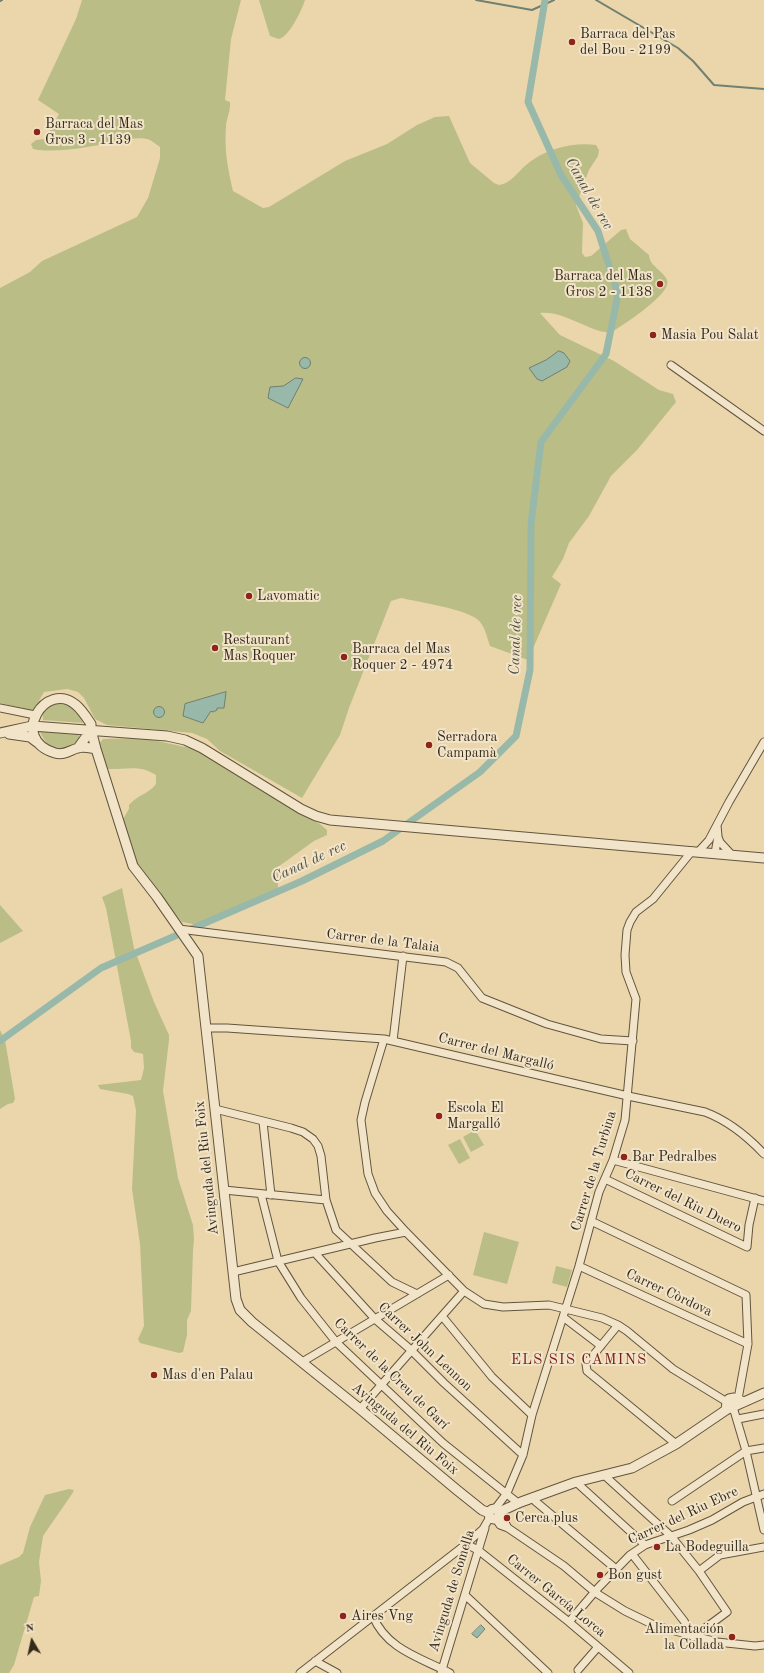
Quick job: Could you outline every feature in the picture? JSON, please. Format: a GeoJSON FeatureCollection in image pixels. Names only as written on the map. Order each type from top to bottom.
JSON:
{"type":"FeatureCollection","features":[{"type":"Feature","properties":{"kind":"street"},"geometry":{"type":"LineString","coordinates":[[671,365],[764,431]]}},
{"type":"Feature","properties":{"kind":"street","name":"Avinguda del Riu Foix"},"geometry":{"type":"LineString","coordinates":[[35,715],[45,704],[58,698],[63,698],[76,704],[91,724],[96,749],[133,866],[198,956],[236,1299],[240,1310],[252,1322],[457,1490],[473,1501],[481,1504],[494,1514]]}},
{"type":"Feature","properties":{"kind":"street"},"geometry":{"type":"LineString","coordinates":[[0,708],[35,715],[32,726],[39,744]]}},
{"type":"Feature","properties":{"kind":"street"},"geometry":{"type":"LineString","coordinates":[[0,733],[32,726],[167,736],[185,740],[202,748],[288,801],[316,816],[330,820],[402,828],[695,851],[764,858]]}},
{"type":"Feature","properties":{"kind":"street"},"geometry":{"type":"LineString","coordinates":[[78,748],[91,730]]}},
{"type":"Feature","properties":{"kind":"street"},"geometry":{"type":"LineString","coordinates":[[0,733],[17,734],[30,737],[44,749],[57,754],[68,753],[78,748],[96,749]]}},
{"type":"Feature","properties":{"kind":"street","name":"Carrer de la Turbina"},"geometry":{"type":"LineString","coordinates":[[494,1514],[507,1493],[523,1454],[532,1415],[579,1266],[599,1192],[613,1160],[625,1120],[636,999],[626,972],[625,955],[628,926],[636,912],[653,900],[695,851],[709,840],[764,742]]}},
{"type":"Feature","properties":{"kind":"street"},"geometry":{"type":"LineString","coordinates":[[717,825],[720,842],[731,854]]}},
{"type":"Feature","properties":{"kind":"street"},"geometry":{"type":"LineString","coordinates":[[715,853],[718,836]]}},
{"type":"Feature","properties":{"kind":"street"},"geometry":{"type":"LineString","coordinates":[[709,840],[711,848],[715,853]]}},
{"type":"Feature","properties":{"kind":"street","name":"Carrer de la Talaia"},"geometry":{"type":"LineString","coordinates":[[179,929],[446,962],[458,968],[482,998],[547,1024],[601,1039],[633,1041]]}},
{"type":"Feature","properties":{"kind":"street"},"geometry":{"type":"LineString","coordinates":[[393,1041],[403,956]]}},
{"type":"Feature","properties":{"kind":"street","name":"Carrer del Margalló"},"geometry":{"type":"LineString","coordinates":[[206,1028],[227,1028],[384,1039],[393,1041],[628,1096],[706,1112],[721,1118],[733,1126],[764,1154]]}},
{"type":"Feature","properties":{"kind":"street"},"geometry":{"type":"LineString","coordinates":[[384,1039],[361,1120],[368,1174],[375,1193],[387,1211],[464,1291],[484,1304],[503,1307],[549,1305],[564,1313],[601,1346]]}},
{"type":"Feature","properties":{"kind":"street"},"geometry":{"type":"LineString","coordinates":[[215,1109],[291,1128],[303,1132],[313,1139],[318,1146],[321,1156],[326,1200],[336,1230],[352,1243],[392,1282],[417,1294]]}},
{"type":"Feature","properties":{"kind":"street"},"geometry":{"type":"LineString","coordinates":[[263,1122],[271,1195]]}},
{"type":"Feature","properties":{"kind":"street"},"geometry":{"type":"LineString","coordinates":[[613,1160],[764,1201]]}},
{"type":"Feature","properties":{"kind":"street","name":"Carrer del Riu Duero"},"geometry":{"type":"LineString","coordinates":[[605,1179],[747,1247],[754,1198]]}},
{"type":"Feature","properties":{"kind":"street"},"geometry":{"type":"LineString","coordinates":[[224,1190],[326,1200]]}},
{"type":"Feature","properties":{"kind":"street","name":"Carrer de la Creu de Garí"},"geometry":{"type":"LineString","coordinates":[[261,1194],[278,1261],[300,1298],[336,1342],[443,1443],[507,1493],[515,1504]]}},
{"type":"Feature","properties":{"kind":"street"},"geometry":{"type":"LineString","coordinates":[[591,1221],[746,1295],[748,1344],[734,1404],[764,1530]]}},
{"type":"Feature","properties":{"kind":"street"},"geometry":{"type":"LineString","coordinates":[[233,1272],[352,1243],[406,1232]]}},
{"type":"Feature","properties":{"kind":"street","name":"Carrer John Lennon"},"geometry":{"type":"LineString","coordinates":[[315,1252],[375,1319],[411,1350],[444,1383],[523,1454]]}},
{"type":"Feature","properties":{"kind":"street","name":"Carrer Còrdova"},"geometry":{"type":"LineString","coordinates":[[579,1266],[748,1344]]}},
{"type":"Feature","properties":{"kind":"street"},"geometry":{"type":"LineString","coordinates":[[302,1362],[449,1275]]}},
{"type":"Feature","properties":{"kind":"street"},"geometry":{"type":"LineString","coordinates":[[360,1409],[464,1291]]}},
{"type":"Feature","properties":{"kind":"street"},"geometry":{"type":"LineString","coordinates":[[564,1313],[602,1318],[618,1325],[673,1369],[698,1386],[719,1395],[734,1404]]}},
{"type":"Feature","properties":{"kind":"street"},"geometry":{"type":"LineString","coordinates":[[442,1316],[492,1377],[532,1415]]}},
{"type":"Feature","properties":{"kind":"street"},"geometry":{"type":"LineString","coordinates":[[618,1325],[586,1364],[587,1371],[676,1444]]}},
{"type":"Feature","properties":{"kind":"street"},"geometry":{"type":"LineString","coordinates":[[300,1673],[465,1545],[483,1529],[494,1514],[515,1504],[576,1482],[632,1468],[676,1444],[734,1404],[764,1393]]}},
{"type":"Feature","properties":{"kind":"street"},"geometry":{"type":"LineString","coordinates":[[738,1419],[764,1414]]}},
{"type":"Feature","properties":{"kind":"street"},"geometry":{"type":"LineString","coordinates":[[672,1501],[746,1451],[764,1448]]}},
{"type":"Feature","properties":{"kind":"street"},"geometry":{"type":"LineString","coordinates":[[604,1475],[671,1536],[699,1571],[727,1612],[693,1636]]}},
{"type":"Feature","properties":{"kind":"street"},"geometry":{"type":"LineString","coordinates":[[576,1482],[645,1545]]}},
{"type":"Feature","properties":{"kind":"street","name":"Carrer del Riu Ebre"},"geometry":{"type":"LineString","coordinates":[[570,1622],[594,1592],[616,1569],[632,1554],[645,1545],[712,1520],[756,1496],[764,1494]]}},
{"type":"Feature","properties":{"kind":"street"},"geometry":{"type":"LineString","coordinates":[[533,1497],[535,1501],[616,1569]]}},
{"type":"Feature","properties":{"kind":"street"},"geometry":{"type":"LineString","coordinates":[[494,1514],[500,1525],[508,1528],[564,1566],[594,1592],[625,1611],[656,1626],[717,1642],[755,1646],[764,1645]]}},
{"type":"Feature","properties":{"kind":"street","name":"Avinguda de Somella"},"geometry":{"type":"LineString","coordinates":[[441,1671],[484,1529],[494,1514]]}},
{"type":"Feature","properties":{"kind":"street","name":"Carrer García Lorca"},"geometry":{"type":"LineString","coordinates":[[465,1545],[478,1550],[570,1622],[628,1673]]}},
{"type":"Feature","properties":{"kind":"street"},"geometry":{"type":"LineString","coordinates":[[699,1571],[720,1555],[764,1547]]}},
{"type":"Feature","properties":{"kind":"street"},"geometry":{"type":"LineString","coordinates":[[632,1554],[684,1621],[693,1636]]}},
{"type":"Feature","properties":{"kind":"street"},"geometry":{"type":"LineString","coordinates":[[465,1595],[548,1673]]}},
{"type":"Feature","properties":{"kind":"street"},"geometry":{"type":"LineString","coordinates":[[373,1616],[382,1632],[395,1645],[441,1671],[450,1673]]}},
{"type":"Feature","properties":{"kind":"street"},"geometry":{"type":"LineString","coordinates":[[578,1670],[598,1647]]}},
{"type":"Feature","properties":{"kind":"street"},"geometry":{"type":"LineString","coordinates":[[315,1661],[337,1673]]}},
{"type":"Feature","properties":{"kind":"green space"},"geometry":{"type":"Polygon","coordinates":[[[82,0],[241,0],[231,39],[225,100],[230,102],[226,124],[226,151],[233,191],[263,208],[269,207],[345,161],[387,144],[417,125],[435,117],[449,116],[470,163],[494,183],[499,185],[510,180],[533,159],[550,151],[568,146],[587,144],[596,145],[599,150],[598,156],[589,170],[576,205],[583,223],[582,253],[585,257],[591,256],[621,230],[626,229],[630,239],[649,255],[654,265],[667,280],[667,286],[655,300],[636,316],[612,332],[596,330],[559,315],[540,313],[560,335],[614,361],[659,390],[673,394],[676,402],[637,450],[611,476],[589,516],[569,543],[563,559],[552,577],[561,584],[528,660],[490,646],[482,625],[471,615],[452,609],[401,598],[391,601],[340,735],[302,798],[220,751],[207,739],[192,733],[107,725],[95,719],[84,698],[78,692],[67,689],[44,692],[33,711],[0,703],[0,288],[30,272],[42,261],[137,217],[148,198],[160,158],[160,147],[150,140],[143,138],[63,150],[52,151],[33,149],[31,144],[36,140],[45,139],[59,114],[38,100],[76,19],[82,0]]]}},
{"type":"Feature","properties":{"kind":"green space"},"geometry":{"type":"Polygon","coordinates":[[[259,0],[305,0],[291,28],[283,37],[279,39],[270,36],[259,0]]]}},
{"type":"Feature","properties":{"kind":"green space"},"geometry":{"type":"Polygon","coordinates":[[[54,703],[73,707],[81,717],[83,723],[43,720],[43,714],[49,706],[54,703]]]}},
{"type":"Feature","properties":{"kind":"green space"},"geometry":{"type":"Polygon","coordinates":[[[40,731],[80,734],[77,744],[72,749],[61,751],[50,746],[42,737],[40,731]]]}},
{"type":"Feature","properties":{"kind":"green space"},"geometry":{"type":"Polygon","coordinates":[[[143,738],[195,749],[248,783],[320,824],[327,830],[327,835],[314,841],[278,867],[278,891],[204,926],[182,922],[138,869],[123,819],[129,809],[129,805],[156,784],[156,775],[144,770],[132,768],[107,769],[98,745],[103,739],[143,738]]]}},
{"type":"Feature","properties":{"kind":"green space"},"geometry":{"type":"Polygon","coordinates":[[[122,888],[134,948],[154,1002],[169,1035],[163,1091],[178,1178],[193,1225],[194,1240],[191,1311],[187,1320],[187,1335],[183,1352],[179,1353],[140,1343],[138,1339],[144,1326],[140,1244],[132,1189],[136,1110],[133,1096],[100,1089],[98,1085],[141,1080],[144,1068],[143,1054],[134,1052],[131,1048],[131,1041],[106,908],[102,897],[122,888]]]}},
{"type":"Feature","properties":{"kind":"green space"},"geometry":{"type":"Polygon","coordinates":[[[0,905],[23,931],[0,943],[0,905]]]}},
{"type":"Feature","properties":{"kind":"green space"},"geometry":{"type":"Polygon","coordinates":[[[0,1030],[5,1040],[15,1099],[13,1103],[0,1109],[0,1030]]]}},
{"type":"Feature","properties":{"kind":"green space"},"geometry":{"type":"Polygon","coordinates":[[[475,1130],[484,1145],[471,1152],[463,1137],[475,1130]]]}},
{"type":"Feature","properties":{"kind":"green space"},"geometry":{"type":"Polygon","coordinates":[[[460,1139],[470,1158],[459,1164],[448,1145],[460,1139]]]}},
{"type":"Feature","properties":{"kind":"green space"},"geometry":{"type":"Polygon","coordinates":[[[484,1232],[519,1242],[507,1284],[473,1275],[484,1232]]]}},
{"type":"Feature","properties":{"kind":"green space"},"geometry":{"type":"Polygon","coordinates":[[[556,1266],[572,1270],[567,1287],[552,1283],[556,1266]]]}},
{"type":"Feature","properties":{"kind":"green space"},"geometry":{"type":"Polygon","coordinates":[[[69,1489],[74,1490],[43,1536],[39,1562],[41,1581],[39,1596],[34,1597],[14,1665],[9,1673],[0,1673],[0,1565],[19,1557],[23,1553],[30,1527],[45,1495],[69,1489]]]}},
{"type":"Feature","properties":{"kind":"shaded area"},"geometry":{"type":"Polygon","coordinates":[[[559,351],[564,353],[570,361],[567,367],[542,381],[537,379],[529,368],[546,360],[559,351]]]}},
{"type":"Feature","properties":{"kind":"shaded area"},"geometry":{"type":"Polygon","coordinates":[[[303,358],[307,358],[309,359],[309,367],[303,368],[300,365],[300,361],[303,358]]]}},
{"type":"Feature","properties":{"kind":"shaded area"},"geometry":{"type":"Polygon","coordinates":[[[296,378],[303,379],[288,408],[268,398],[270,387],[283,386],[296,378]]]}},
{"type":"Feature","properties":{"kind":"shaded area"},"geometry":{"type":"Polygon","coordinates":[[[226,692],[224,708],[217,708],[217,710],[213,712],[211,711],[203,723],[183,716],[185,704],[226,692]]]}},
{"type":"Feature","properties":{"kind":"shaded area"},"geometry":{"type":"Polygon","coordinates":[[[159,706],[163,708],[165,712],[163,716],[159,718],[155,716],[153,712],[155,708],[159,706]]]}},
{"type":"Feature","properties":{"kind":"shaded area"},"geometry":{"type":"Polygon","coordinates":[[[481,1625],[485,1629],[477,1638],[472,1634],[481,1625]]]}},
{"type":"Feature","properties":{"kind":"waterway"},"geometry":{"type":"LineString","coordinates":[[476,0],[532,10],[554,0]]}},
{"type":"Feature","properties":{"kind":"waterway","name":"Canal de rec"},"geometry":{"type":"LineString","coordinates":[[0,1041],[101,968],[302,881],[383,841],[480,772],[516,736],[530,670],[531,524],[541,442],[606,354],[618,294],[598,231],[561,175],[528,102],[545,0]]}},
{"type":"Feature","properties":{"kind":"waterway"},"geometry":{"type":"LineString","coordinates":[[596,0],[678,48],[693,61],[714,85],[764,89]]}},
{"type":"Feature","properties":{"kind":"place","name":"Barraca del Pas del Bou - 2199"},"geometry":{"type":"Point","coordinates":[572,42]}},
{"type":"Feature","properties":{"kind":"place","name":"Barraca del Mas Gros 3 - 1139"},"geometry":{"type":"Point","coordinates":[37,132]}},
{"type":"Feature","properties":{"kind":"place","name":"Barraca del Mas Gros 2 - 1138"},"geometry":{"type":"Point","coordinates":[660,284]}},
{"type":"Feature","properties":{"kind":"place","name":"Masia Pou Salat"},"geometry":{"type":"Point","coordinates":[653,335]}},
{"type":"Feature","properties":{"kind":"place","name":"Lavomatic"},"geometry":{"type":"Point","coordinates":[249,596]}},
{"type":"Feature","properties":{"kind":"place","name":"Restaurant Mas Roquer"},"geometry":{"type":"Point","coordinates":[215,648]}},
{"type":"Feature","properties":{"kind":"place","name":"Barraca del Mas Roquer 2 - 4974"},"geometry":{"type":"Point","coordinates":[344,657]}},
{"type":"Feature","properties":{"kind":"place","name":"Serradora Campamà"},"geometry":{"type":"Point","coordinates":[429,745]}},
{"type":"Feature","properties":{"kind":"place","name":"Escola El Margalló"},"geometry":{"type":"Point","coordinates":[439,1116]}},
{"type":"Feature","properties":{"kind":"place","name":"Bar Pedralbes"},"geometry":{"type":"Point","coordinates":[624,1157]}},
{"type":"Feature","properties":{"kind":"place","name":"Mas d'en Palau"},"geometry":{"type":"Point","coordinates":[154,1375]}},
{"type":"Feature","properties":{"kind":"place","name":"Cerca plus"},"geometry":{"type":"Point","coordinates":[507,1518]}},
{"type":"Feature","properties":{"kind":"place","name":"La Bodeguilla"},"geometry":{"type":"Point","coordinates":[657,1547]}},
{"type":"Feature","properties":{"kind":"place","name":"Bon gust"},"geometry":{"type":"Point","coordinates":[600,1575]}},
{"type":"Feature","properties":{"kind":"place","name":"Aires Vng"},"geometry":{"type":"Point","coordinates":[343,1616]}},
{"type":"Feature","properties":{"kind":"place","name":"Alimentación la Collada"},"geometry":{"type":"Point","coordinates":[732,1637]}},
{"type":"Feature","properties":{"kind":"district","name":"ELS SIS CAMINS"},"geometry":{"type":"Point","coordinates":[579,1360]}}]}
